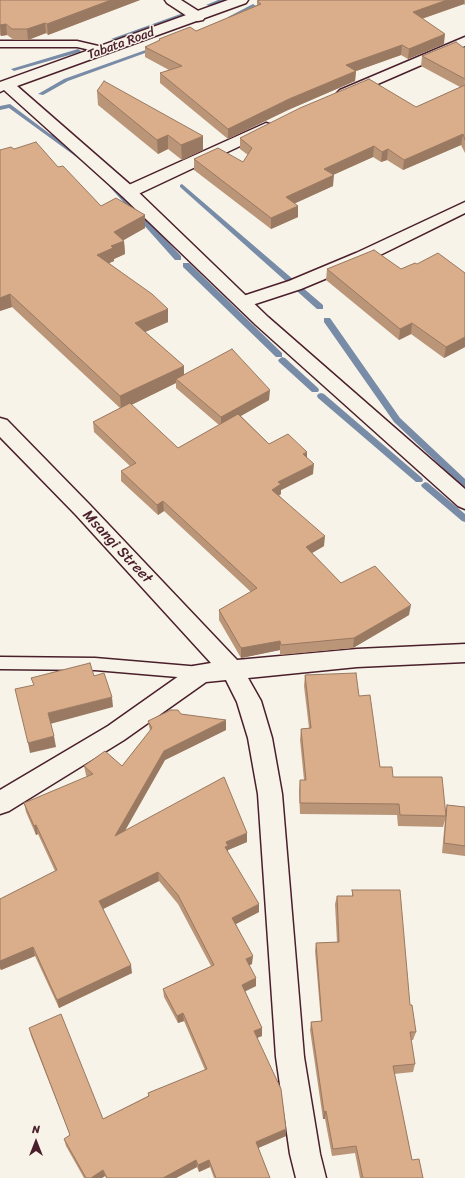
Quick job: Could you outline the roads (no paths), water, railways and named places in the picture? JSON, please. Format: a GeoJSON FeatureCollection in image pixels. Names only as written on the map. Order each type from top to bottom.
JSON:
{"type":"FeatureCollection","features":[{"type":"Feature","properties":{"kind":"street"},"geometry":{"type":"LineString","coordinates":[[172,0],[198,17]]}},
{"type":"Feature","properties":{"kind":"street","name":"Tabata Road"},"geometry":{"type":"LineString","coordinates":[[2,84],[198,17],[241,0]]}},
{"type":"Feature","properties":{"kind":"street"},"geometry":{"type":"LineString","coordinates":[[333,98],[465,41]]}},
{"type":"Feature","properties":{"kind":"street"},"geometry":{"type":"LineString","coordinates":[[2,84],[128,192],[279,337],[465,501]]}},
{"type":"Feature","properties":{"kind":"street"},"geometry":{"type":"LineString","coordinates":[[128,192],[281,121]]}},
{"type":"Feature","properties":{"kind":"street"},"geometry":{"type":"LineString","coordinates":[[242,302],[295,285],[362,257],[465,207]]}},
{"type":"Feature","properties":{"kind":"street","name":"Msangi Street"},"geometry":{"type":"LineString","coordinates":[[0,425],[83,510],[232,670],[249,701],[260,738],[270,794],[290,1057],[305,1154],[311,1178]]}},
{"type":"Feature","properties":{"kind":"street"},"geometry":{"type":"LineString","coordinates":[[0,803],[116,733],[201,673],[357,658],[465,653]]}},
{"type":"Feature","properties":{"kind":"lane"},"geometry":{"type":"LineString","coordinates":[[0,44],[77,44],[104,50]]}},
{"type":"Feature","properties":{"kind":"lane"},"geometry":{"type":"LineString","coordinates":[[0,663],[95,664],[201,673]]}},
{"type":"Feature","properties":{"kind":"waterway"},"geometry":{"type":"LineString","coordinates":[[209,5],[223,0]]}},
{"type":"Feature","properties":{"kind":"waterway"},"geometry":{"type":"LineString","coordinates":[[231,17],[253,6]]}},
{"type":"Feature","properties":{"kind":"waterway"},"geometry":{"type":"LineString","coordinates":[[114,39],[186,14]]}},
{"type":"Feature","properties":{"kind":"waterway"},"geometry":{"type":"LineString","coordinates":[[41,94],[66,80],[156,48]]}},
{"type":"Feature","properties":{"kind":"waterway"},"geometry":{"type":"LineString","coordinates":[[14,69],[78,51]]}},
{"type":"Feature","properties":{"kind":"waterway"},"geometry":{"type":"LineString","coordinates":[[0,108],[10,106],[47,134]]}},
{"type":"Feature","properties":{"kind":"waterway"},"geometry":{"type":"LineString","coordinates":[[51,136],[84,160]]}},
{"type":"Feature","properties":{"kind":"waterway"},"geometry":{"type":"LineString","coordinates":[[111,185],[178,258]]}},
{"type":"Feature","properties":{"kind":"waterway"},"geometry":{"type":"LineString","coordinates":[[182,186],[320,307]]}},
{"type":"Feature","properties":{"kind":"waterway"},"geometry":{"type":"LineString","coordinates":[[186,265],[279,355]]}},
{"type":"Feature","properties":{"kind":"waterway"},"geometry":{"type":"LineString","coordinates":[[327,320],[397,420],[465,484]]}},
{"type":"Feature","properties":{"kind":"waterway"},"geometry":{"type":"LineString","coordinates":[[282,360],[315,390]]}},
{"type":"Feature","properties":{"kind":"waterway"},"geometry":{"type":"LineString","coordinates":[[321,396],[419,480]]}},
{"type":"Feature","properties":{"kind":"waterway"},"geometry":{"type":"LineString","coordinates":[[425,485],[465,519]]}}]}
